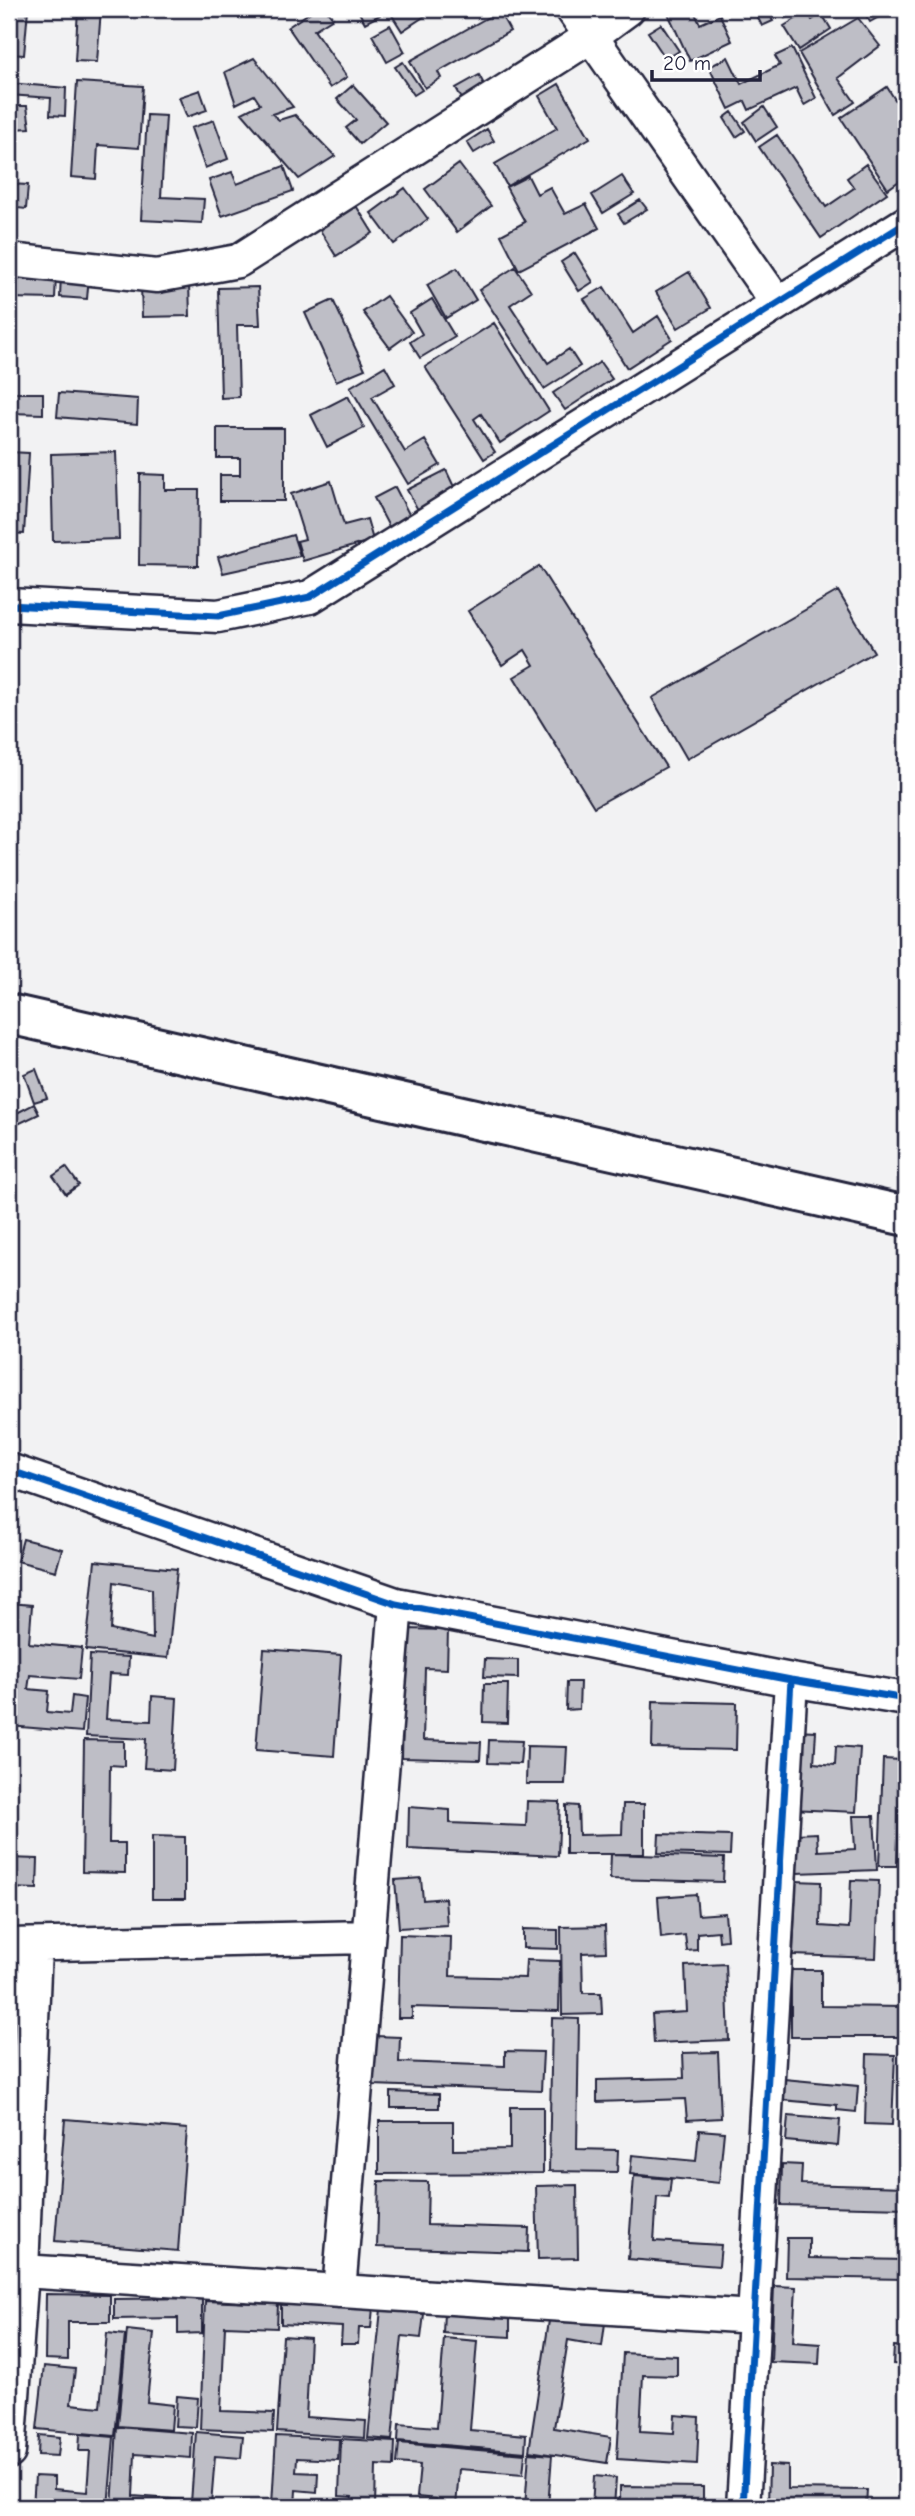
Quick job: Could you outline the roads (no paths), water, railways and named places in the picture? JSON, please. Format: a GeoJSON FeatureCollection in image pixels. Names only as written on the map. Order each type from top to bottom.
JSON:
{"type":"FeatureCollection","features":[{"type":"Feature","properties":{"kind":"main road"},"geometry":{"type":"LineString","coordinates":[[9,1014],[906,1216]]}},
{"type":"Feature","properties":{"kind":"street"},"geometry":{"type":"LineString","coordinates":[[572,9],[777,303]]}},
{"type":"Feature","properties":{"kind":"street"},"geometry":{"type":"LineString","coordinates":[[9,260],[157,276],[238,261],[590,37],[628,9]]}},
{"type":"Feature","properties":{"kind":"street"},"geometry":{"type":"LineString","coordinates":[[9,605],[218,616],[310,597],[906,223]]}},
{"type":"Feature","properties":{"kind":"street"},"geometry":{"type":"LineString","coordinates":[[9,1470],[396,1604],[906,1699]]}},
{"type":"Feature","properties":{"kind":"street"},"geometry":{"type":"LineString","coordinates":[[339,2291],[396,1604]]}},
{"type":"Feature","properties":{"kind":"street"},"geometry":{"type":"LineString","coordinates":[[743,2507],[792,1679]]}},
{"type":"Feature","properties":{"kind":"street"},"geometry":{"type":"LineString","coordinates":[[9,2452],[23,2271],[22,1946],[368,1937]]}},
{"type":"Feature","properties":{"kind":"street"},"geometry":{"type":"LineString","coordinates":[[23,2271],[754,2317]]}}]}
